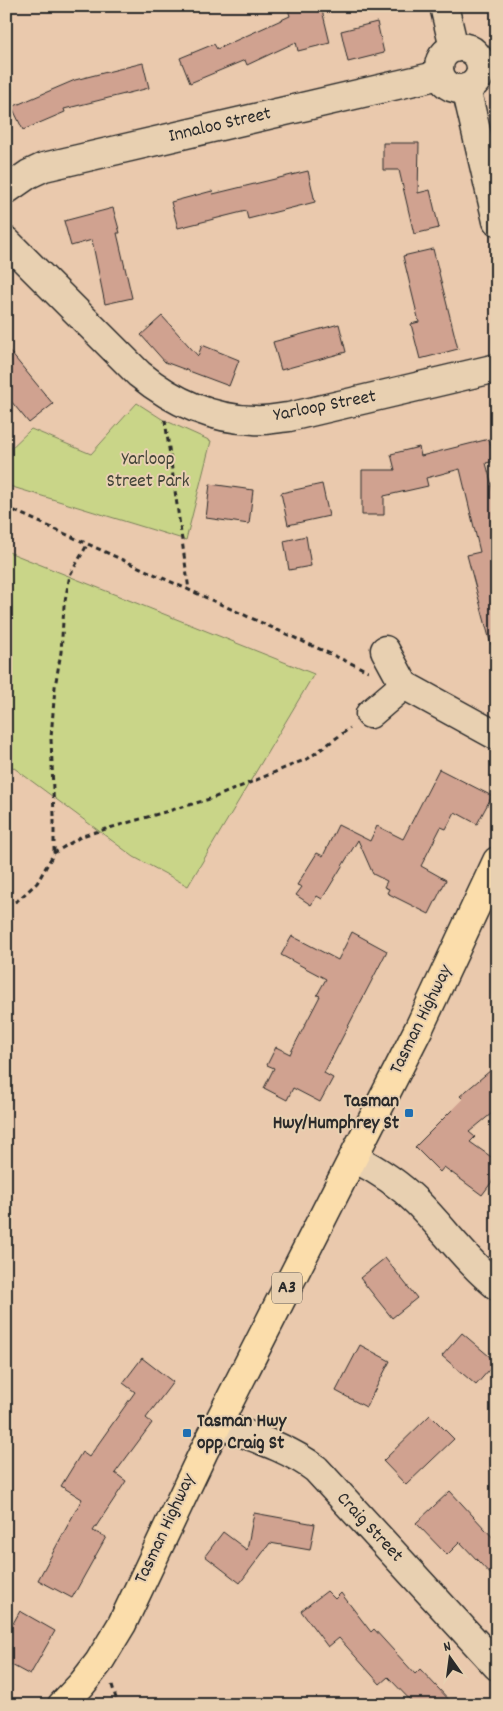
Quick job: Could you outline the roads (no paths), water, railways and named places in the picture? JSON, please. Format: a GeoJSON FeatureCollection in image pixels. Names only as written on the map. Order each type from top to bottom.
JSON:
{"type":"FeatureCollection","features":[{"type":"Feature","properties":{"kind":"highway","name":"Tasman Highway"},"geometry":{"type":"LineString","coordinates":[[62,1705],[99,1662],[122,1624],[218,1424],[419,1028],[497,861]]}},
{"type":"Feature","properties":{"kind":"street"},"geometry":{"type":"LineString","coordinates":[[444,6],[454,48]]}},
{"type":"Feature","properties":{"kind":"street"},"geometry":{"type":"LineString","coordinates":[[454,48],[468,48],[478,57],[489,62],[481,70],[475,84],[466,88],[455,89],[448,86],[440,75],[440,61],[448,50],[454,48]]}},
{"type":"Feature","properties":{"kind":"street","name":"Innaloo Street"},"geometry":{"type":"LineString","coordinates":[[6,190],[24,177],[44,167],[440,75]]}},
{"type":"Feature","properties":{"kind":"street"},"geometry":{"type":"LineString","coordinates":[[466,88],[497,221]]}},
{"type":"Feature","properties":{"kind":"street","name":"Yarloop Street"},"geometry":{"type":"LineString","coordinates":[[6,241],[139,374],[158,390],[202,411],[255,420],[289,417],[497,368]]}},
{"type":"Feature","properties":{"kind":"street"},"geometry":{"type":"LineString","coordinates":[[385,650],[404,685],[497,736]]}},
{"type":"Feature","properties":{"kind":"street"},"geometry":{"type":"LineString","coordinates":[[370,714],[404,685]]}},
{"type":"Feature","properties":{"kind":"street"},"geometry":{"type":"LineString","coordinates":[[354,1158],[373,1167],[416,1201],[497,1286]]}},
{"type":"Feature","properties":{"kind":"street","name":"Craig Street"},"geometry":{"type":"LineString","coordinates":[[218,1424],[281,1448],[300,1457],[316,1469],[497,1666]]}},
{"type":"Feature","properties":{"kind":"place","name":"Tasman Hwy/Humphrey St"},"geometry":{"type":"Point","coordinates":[409,1113]}},
{"type":"Feature","properties":{"kind":"place","name":"Tasman Hwy opp Craig St"},"geometry":{"type":"Point","coordinates":[187,1433]}},
{"type":"Feature","properties":{"kind":"park label","name":"Yarloop Street Park"},"geometry":{"type":"Point","coordinates":[148,471]}}]}
